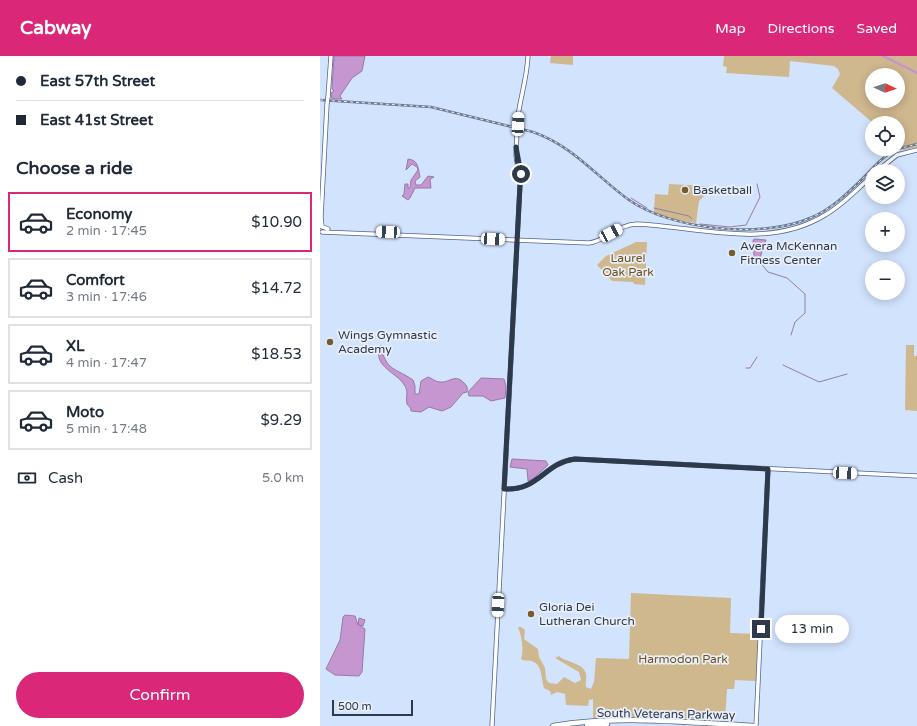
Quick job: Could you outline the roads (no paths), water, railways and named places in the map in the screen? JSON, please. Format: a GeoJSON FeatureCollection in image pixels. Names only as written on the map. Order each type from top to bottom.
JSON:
{"type":"FeatureCollection","features":[{"type":"Feature","properties":{"kind":"highway","name":"South Veterans Parkway"},"geometry":{"type":"LineString","coordinates":[[553,726],[578,723],[626,721],[755,726]]}},
{"type":"Feature","properties":{"kind":"highway","name":"South Veterans Parkway"},"geometry":{"type":"LineString","coordinates":[[587,726],[632,723],[702,726]]}},
{"type":"Feature","properties":{"kind":"main road"},"geometry":{"type":"LineString","coordinates":[[521,207],[516,147],[519,103],[527,75],[528,56]]}},
{"type":"Feature","properties":{"kind":"main road"},"geometry":{"type":"LineString","coordinates":[[320,201],[328,104],[330,57]]}},
{"type":"Feature","properties":{"kind":"main road"},"geometry":{"type":"LineString","coordinates":[[326,122],[321,229],[591,242],[632,224],[686,228],[746,235],[793,229],[811,223],[830,212],[865,182]]}},
{"type":"Feature","properties":{"kind":"main road"},"geometry":{"type":"LineString","coordinates":[[516,147],[522,179],[518,239]]}},
{"type":"Feature","properties":{"kind":"main road"},"geometry":{"type":"LineString","coordinates":[[886,164],[897,155],[917,150]]}},
{"type":"Feature","properties":{"kind":"main road"},"geometry":{"type":"LineString","coordinates":[[493,726],[518,239],[519,193]]}},
{"type":"Feature","properties":{"kind":"main road"},"geometry":{"type":"LineString","coordinates":[[505,489],[528,486],[555,466],[575,459],[917,476]]}},
{"type":"Feature","properties":{"kind":"main road"},"geometry":{"type":"LineString","coordinates":[[755,726],[769,469]]}},
{"type":"Feature","properties":{"kind":"waterway"},"geometry":{"type":"LineString","coordinates":[[883,56],[917,73]]}},
{"type":"Feature","properties":{"kind":"waterway"},"geometry":{"type":"LineString","coordinates":[[700,224],[730,227],[746,225],[760,197],[757,184]]}},
{"type":"Feature","properties":{"kind":"waterway"},"geometry":{"type":"LineString","coordinates":[[631,198],[647,208]]}},
{"type":"Feature","properties":{"kind":"waterway"},"geometry":{"type":"LineString","coordinates":[[654,208],[689,216],[692,219]]}},
{"type":"Feature","properties":{"kind":"waterway"},"geometry":{"type":"LineString","coordinates":[[759,261],[768,272],[787,278],[805,294],[805,313],[795,322],[791,335]]}},
{"type":"Feature","properties":{"kind":"waterway"},"geometry":{"type":"LineString","coordinates":[[746,368],[750,368],[757,357]]}},
{"type":"Feature","properties":{"kind":"waterway"},"geometry":{"type":"LineString","coordinates":[[783,365],[819,382],[847,374]]}},
{"type":"Feature","properties":{"kind":"railway"},"geometry":{"type":"LineString","coordinates":[[320,100],[431,107],[533,132],[547,138],[572,153],[617,191],[647,210],[669,218],[718,228],[768,228],[790,224],[810,218],[838,201],[886,156]]}},
{"type":"Feature","properties":{"kind":"railway"},"geometry":{"type":"LineString","coordinates":[[905,147],[917,144]]}},
{"type":"Feature","properties":{"kind":"place","name":"Basketball"},"geometry":{"type":"Point","coordinates":[685,190]}},
{"type":"Feature","properties":{"kind":"place","name":"Avera McKennan Fitness Center"},"geometry":{"type":"Point","coordinates":[732,253]}},
{"type":"Feature","properties":{"kind":"place","name":"Wings Gymnastic Academy"},"geometry":{"type":"Point","coordinates":[330,342]}},
{"type":"Feature","properties":{"kind":"place","name":"Gloria Dei Lutheran Church"},"geometry":{"type":"Point","coordinates":[531,614]}},
{"type":"Feature","properties":{"kind":"park label","name":"Laurel Oak Park"},"geometry":{"type":"Point","coordinates":[628,265]}},
{"type":"Feature","properties":{"kind":"park label","name":"Harmodon Park"},"geometry":{"type":"Point","coordinates":[683,659]}}]}
